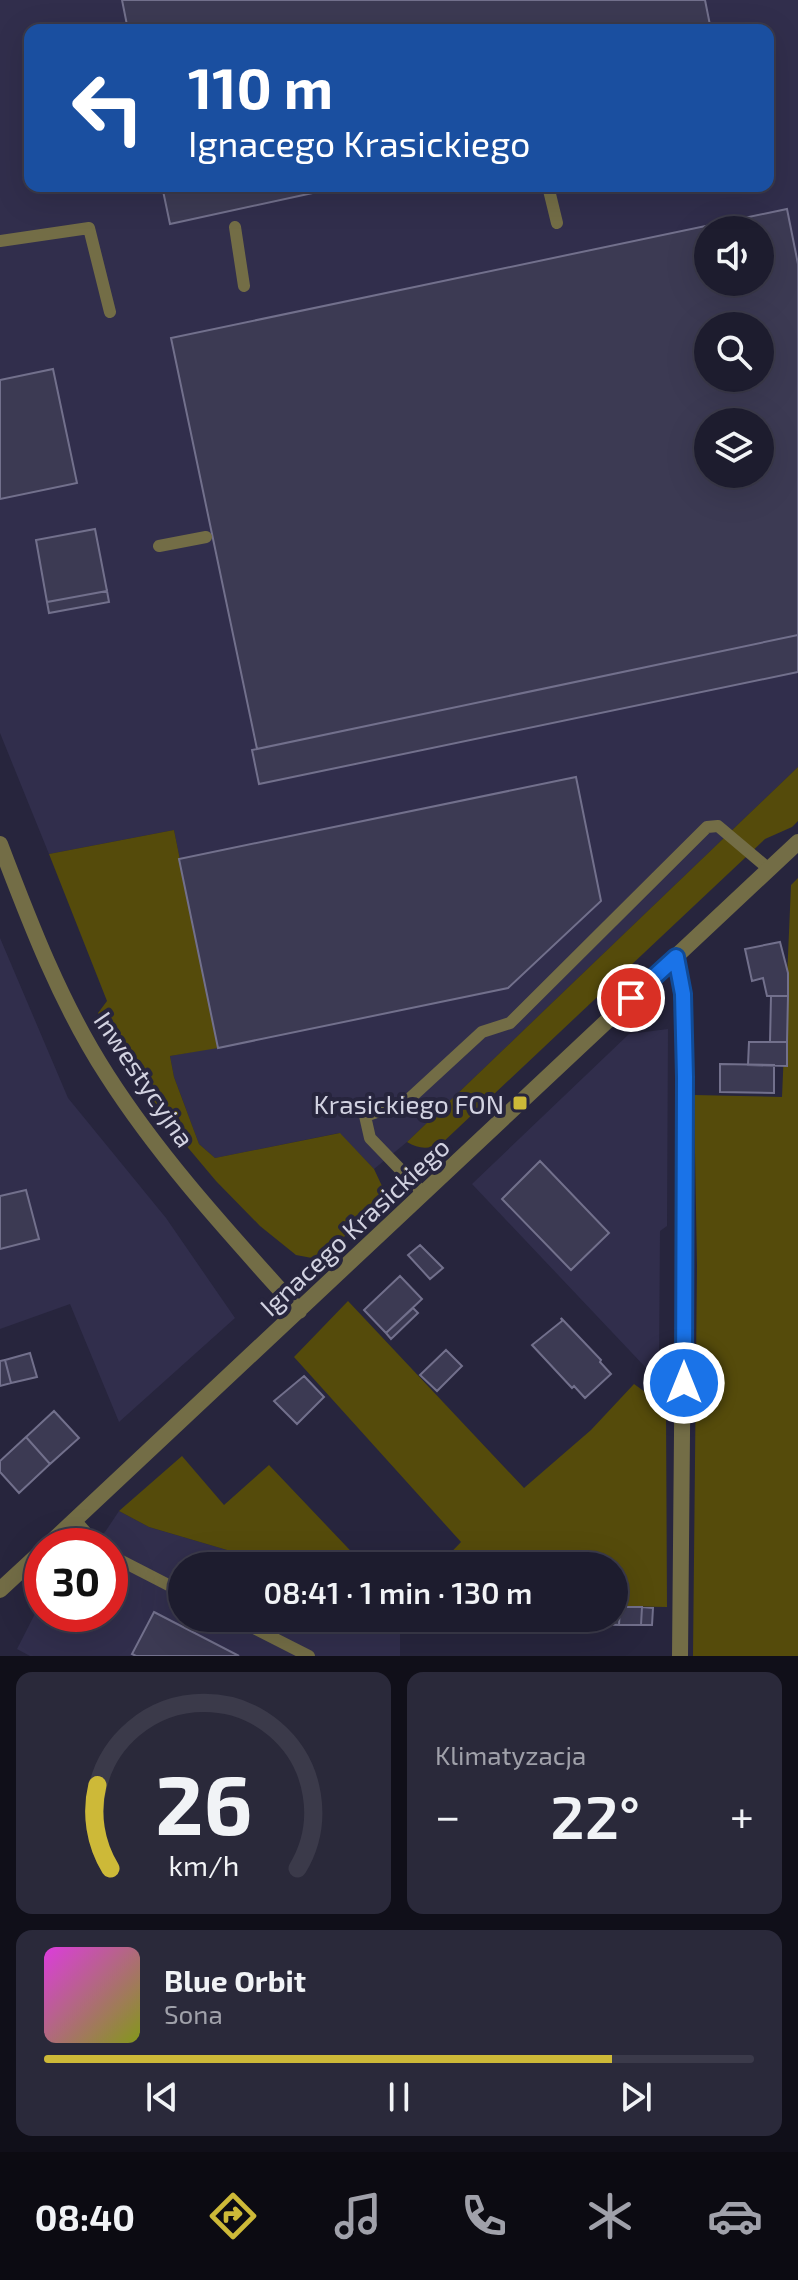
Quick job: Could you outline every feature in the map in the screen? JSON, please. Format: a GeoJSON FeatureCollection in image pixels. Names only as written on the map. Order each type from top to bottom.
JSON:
{"type":"FeatureCollection","features":[{"type":"Feature","properties":{"kind":"street","name":"Ignacego Krasickiego"},"geometry":{"type":"LineString","coordinates":[[66,1528],[798,842]]}},
{"type":"Feature","properties":{"kind":"street","name":"Inwestycyjna"},"geometry":{"type":"LineString","coordinates":[[0,844],[42,949],[106,1075],[210,1212],[299,1311]]}},
{"type":"Feature","properties":{"kind":"street"},"geometry":{"type":"LineString","coordinates":[[676,957],[683,994],[685,1077],[680,1656]]}},
{"type":"Feature","properties":{"kind":"street"},"geometry":{"type":"LineString","coordinates":[[0,1590],[24,1568]]}},
{"type":"Feature","properties":{"kind":"lane"},"geometry":{"type":"LineString","coordinates":[[549,192],[557,223]]}},
{"type":"Feature","properties":{"kind":"lane"},"geometry":{"type":"LineString","coordinates":[[235,227],[244,286]]}},
{"type":"Feature","properties":{"kind":"lane"},"geometry":{"type":"LineString","coordinates":[[0,241],[89,228],[110,312]]}},
{"type":"Feature","properties":{"kind":"lane"},"geometry":{"type":"LineString","coordinates":[[159,546],[206,537]]}},
{"type":"Feature","properties":{"kind":"lane"},"geometry":{"type":"LineString","coordinates":[[423,1193],[370,1138],[365,1116],[406,1102],[482,1032],[510,1023],[707,827],[718,826],[769,869]]}},
{"type":"Feature","properties":{"kind":"lane"},"geometry":{"type":"LineString","coordinates":[[75,1520],[82,1528]]}},
{"type":"Feature","properties":{"kind":"lane"},"geometry":{"type":"LineString","coordinates":[[128,1564],[168,1585]]}},
{"type":"Feature","properties":{"kind":"lane"},"geometry":{"type":"LineString","coordinates":[[262,1632],[309,1656]]}},
{"type":"Feature","properties":{"kind":"shaded area"},"geometry":{"type":"Polygon","coordinates":[[[0,0],[798,0],[798,767],[407,1142],[374,1169],[339,1133],[215,1158],[199,1144],[174,1077],[170,1056],[218,1047],[174,830],[49,854],[0,733],[0,0]]]}},
{"type":"Feature","properties":{"kind":"shaded area"},"geometry":{"type":"Polygon","coordinates":[[[798,767],[798,821],[792,827],[765,839],[440,1145],[423,1148],[407,1142],[798,767]]]}},
{"type":"Feature","properties":{"kind":"shaded area"},"geometry":{"type":"Polygon","coordinates":[[[174,830],[218,1048],[170,1056],[174,1077],[199,1144],[215,1158],[340,1133],[374,1169],[382,1186],[375,1209],[325,1254],[312,1258],[296,1255],[260,1226],[216,1181],[144,1092],[98,1013],[107,1001],[49,854],[174,830]]]}},
{"type":"Feature","properties":{"kind":"shaded area"},"geometry":{"type":"Polygon","coordinates":[[[798,878],[798,1656],[693,1656],[697,1266],[694,1095],[782,1097],[791,885],[798,878]]]}},
{"type":"Feature","properties":{"kind":"shaded area"},"geometry":{"type":"Polygon","coordinates":[[[0,938],[68,1098],[166,1218],[235,1318],[119,1422],[70,1304],[0,1329],[0,938]]]}},
{"type":"Feature","properties":{"kind":"shaded area"},"geometry":{"type":"Polygon","coordinates":[[[668,1029],[667,1226],[660,1231],[659,1363],[648,1370],[472,1184],[629,1034],[668,1029]]]}},
{"type":"Feature","properties":{"kind":"shaded area"},"geometry":{"type":"Polygon","coordinates":[[[348,1301],[524,1488],[591,1430],[634,1384],[666,1407],[667,1607],[628,1606],[628,1552],[451,1552],[461,1542],[294,1357],[348,1301]]]}},
{"type":"Feature","properties":{"kind":"shaded area"},"geometry":{"type":"Polygon","coordinates":[[[182,1456],[224,1505],[269,1465],[352,1552],[234,1552],[149,1527],[119,1511],[182,1456]]]}},
{"type":"Feature","properties":{"kind":"shaded area"},"geometry":{"type":"Polygon","coordinates":[[[119,1511],[149,1527],[234,1552],[168,1552],[168,1632],[400,1632],[400,1656],[30,1656],[17,1649],[26,1632],[128,1632],[128,1528],[108,1528],[119,1511]]]}},
{"type":"Feature","properties":{"kind":"building"},"geometry":{"type":"Polygon","coordinates":[[[122,0],[705,0],[710,24],[127,24],[122,0]]]}},
{"type":"Feature","properties":{"kind":"building"},"geometry":{"type":"Polygon","coordinates":[[[163,192],[317,192],[170,224],[163,192]]]}},
{"type":"Feature","properties":{"kind":"building"},"geometry":{"type":"Polygon","coordinates":[[[787,209],[798,264],[798,635],[257,749],[171,338],[694,228],[694,296],[774,296],[774,216],[754,216],[787,209]]]}},
{"type":"Feature","properties":{"kind":"building"},"geometry":{"type":"Polygon","coordinates":[[[53,369],[77,483],[0,499],[0,380],[53,369]]]}},
{"type":"Feature","properties":{"kind":"building"},"geometry":{"type":"Polygon","coordinates":[[[95,529],[107,591],[47,602],[36,540],[95,529]]]}},
{"type":"Feature","properties":{"kind":"building"},"geometry":{"type":"Polygon","coordinates":[[[107,591],[109,602],[49,613],[47,602],[107,591]]]}},
{"type":"Feature","properties":{"kind":"building"},"geometry":{"type":"Polygon","coordinates":[[[798,635],[798,672],[259,784],[252,750],[798,635]]]}},
{"type":"Feature","properties":{"kind":"building"},"geometry":{"type":"Polygon","coordinates":[[[576,777],[601,901],[508,988],[218,1048],[179,859],[576,777]]]}},
{"type":"Feature","properties":{"kind":"building"},"geometry":{"type":"Polygon","coordinates":[[[780,942],[788,973],[788,996],[767,996],[763,978],[752,981],[745,949],[780,942]]]}},
{"type":"Feature","properties":{"kind":"building"},"geometry":{"type":"Polygon","coordinates":[[[771,996],[788,996],[787,1042],[770,1042],[771,996]]]}},
{"type":"Feature","properties":{"kind":"building"},"geometry":{"type":"Polygon","coordinates":[[[749,1042],[787,1042],[787,1066],[748,1065],[749,1042]]]}},
{"type":"Feature","properties":{"kind":"building"},"geometry":{"type":"Polygon","coordinates":[[[720,1064],[774,1065],[774,1093],[720,1092],[720,1064]]]}},
{"type":"Feature","properties":{"kind":"building"},"geometry":{"type":"Polygon","coordinates":[[[540,1161],[609,1233],[571,1270],[502,1199],[540,1161]]]}},
{"type":"Feature","properties":{"kind":"building"},"geometry":{"type":"Polygon","coordinates":[[[26,1190],[39,1239],[0,1249],[0,1196],[26,1190]]]}},
{"type":"Feature","properties":{"kind":"building"},"geometry":{"type":"Polygon","coordinates":[[[420,1245],[443,1268],[430,1279],[408,1255],[420,1245]]]}},
{"type":"Feature","properties":{"kind":"building"},"geometry":{"type":"Polygon","coordinates":[[[400,1276],[422,1299],[386,1333],[364,1310],[400,1276]]]}},
{"type":"Feature","properties":{"kind":"building"},"geometry":{"type":"Polygon","coordinates":[[[413,1308],[418,1313],[391,1339],[386,1333],[413,1308]]]}},
{"type":"Feature","properties":{"kind":"building"},"geometry":{"type":"Polygon","coordinates":[[[561,1318],[611,1374],[585,1398],[532,1345],[562,1321],[561,1318]]]}},
{"type":"Feature","properties":{"kind":"building"},"geometry":{"type":"Polygon","coordinates":[[[446,1350],[462,1366],[437,1391],[420,1375],[446,1350]]]}},
{"type":"Feature","properties":{"kind":"building"},"geometry":{"type":"Polygon","coordinates":[[[30,1353],[37,1377],[11,1383],[5,1360],[30,1353]]]}},
{"type":"Feature","properties":{"kind":"building"},"geometry":{"type":"Polygon","coordinates":[[[5,1360],[11,1383],[0,1386],[0,1361],[5,1360]]]}},
{"type":"Feature","properties":{"kind":"building"},"geometry":{"type":"Polygon","coordinates":[[[304,1376],[324,1397],[297,1424],[274,1401],[304,1376]]]}},
{"type":"Feature","properties":{"kind":"building"},"geometry":{"type":"Polygon","coordinates":[[[54,1411],[79,1438],[50,1464],[26,1437],[54,1411]]]}},
{"type":"Feature","properties":{"kind":"building"},"geometry":{"type":"Polygon","coordinates":[[[26,1437],[50,1464],[19,1493],[0,1472],[0,1461],[26,1437]]]}},
{"type":"Feature","properties":{"kind":"building"},"geometry":{"type":"Polygon","coordinates":[[[628,1607],[642,1607],[641,1625],[628,1625],[628,1607]]]}},
{"type":"Feature","properties":{"kind":"building"},"geometry":{"type":"Polygon","coordinates":[[[642,1607],[653,1608],[652,1625],[641,1625],[642,1607]]]}},
{"type":"Feature","properties":{"kind":"building"},"geometry":{"type":"Polygon","coordinates":[[[154,1612],[168,1619],[168,1632],[193,1632],[239,1656],[136,1656],[132,1654],[154,1612]]]}},
{"type":"Feature","properties":{"kind":"place","name":"Krasickiego FON"},"geometry":{"type":"Point","coordinates":[520,1103]}},
{"type":"Feature","properties":{"kind":"route"},"geometry":{"type":"LineString","coordinates":[[631,998],[676,957],[683,994],[685,1077],[684,1383]]}}]}
